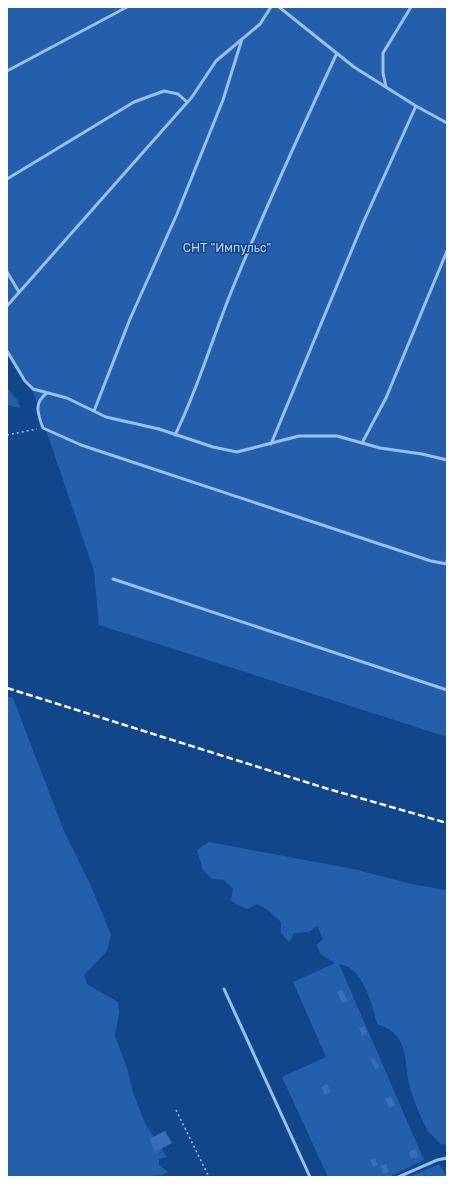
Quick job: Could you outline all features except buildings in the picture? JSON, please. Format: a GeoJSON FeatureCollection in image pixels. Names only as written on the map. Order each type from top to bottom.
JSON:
{"type":"FeatureCollection","features":[{"type":"Feature","properties":{"kind":"lane"},"geometry":{"type":"LineString","coordinates":[[7,71],[127,7]]}},
{"type":"Feature","properties":{"kind":"lane"},"geometry":{"type":"LineString","coordinates":[[7,306],[187,102],[216,61],[260,24],[271,7]]}},
{"type":"Feature","properties":{"kind":"lane"},"geometry":{"type":"LineString","coordinates":[[279,7],[354,67],[416,106],[446,122],[447,117]]}},
{"type":"Feature","properties":{"kind":"lane"},"geometry":{"type":"LineString","coordinates":[[386,87],[383,72],[383,53],[411,7]]}},
{"type":"Feature","properties":{"kind":"lane"},"geometry":{"type":"LineString","coordinates":[[94,411],[130,318],[177,214],[217,114],[242,39]]}},
{"type":"Feature","properties":{"kind":"lane"},"geometry":{"type":"LineString","coordinates":[[175,435],[188,409],[236,280],[337,53]]}},
{"type":"Feature","properties":{"kind":"lane"},"geometry":{"type":"LineString","coordinates":[[7,179],[134,102],[164,91],[178,94],[187,102]]}},
{"type":"Feature","properties":{"kind":"lane"},"geometry":{"type":"LineString","coordinates":[[271,444],[363,223],[416,106]]}},
{"type":"Feature","properties":{"kind":"lane"},"geometry":{"type":"LineString","coordinates":[[362,443],[386,398],[447,251]]}},
{"type":"Feature","properties":{"kind":"lane"},"geometry":{"type":"LineString","coordinates":[[7,272],[19,292]]}},
{"type":"Feature","properties":{"kind":"lane"},"geometry":{"type":"LineString","coordinates":[[7,351],[25,381],[33,389],[67,398],[106,417],[175,435],[213,447],[237,452],[299,436],[337,436],[380,448],[422,454],[447,460]]}},
{"type":"Feature","properties":{"kind":"lane"},"geometry":{"type":"LineString","coordinates":[[47,393],[38,401],[37,409],[43,428],[82,445],[431,561],[447,562]]}},
{"type":"Feature","properties":{"kind":"lane"},"geometry":{"type":"LineString","coordinates":[[113,579],[447,690]]}},
{"type":"Feature","properties":{"kind":"lane"},"geometry":{"type":"LineString","coordinates":[[224,989],[310,1177]]}},
{"type":"Feature","properties":{"kind":"lane"},"geometry":{"type":"LineString","coordinates":[[398,1177],[437,1160],[447,1158]]}},
{"type":"Feature","properties":{"kind":"path"},"geometry":{"type":"LineString","coordinates":[[7,435],[43,428]]}},
{"type":"Feature","properties":{"kind":"path"},"geometry":{"type":"LineString","coordinates":[[176,1110],[210,1177]]}},
{"type":"Feature","properties":{"kind":"green space","name":"СНТ \"Импульс\""},"geometry":{"type":"Polygon","coordinates":[[[7,7],[447,7],[447,737],[99,625],[94,571],[31,386],[7,352],[7,7]]]}},
{"type":"Feature","properties":{"kind":"green space"},"geometry":{"type":"Polygon","coordinates":[[[7,388],[18,401],[20,408],[7,405],[7,388]]]}},
{"type":"Feature","properties":{"kind":"green space"},"geometry":{"type":"Polygon","coordinates":[[[7,696],[13,698],[64,831],[91,886],[111,935],[107,951],[84,975],[87,984],[118,1002],[119,1013],[115,1036],[127,1068],[133,1093],[145,1123],[167,1157],[159,1159],[159,1165],[168,1172],[162,1175],[139,1177],[7,1177],[7,696]]]}},
{"type":"Feature","properties":{"kind":"green space"},"geometry":{"type":"Polygon","coordinates":[[[209,842],[353,869],[416,885],[447,890],[447,1145],[441,1144],[428,1131],[420,1116],[410,1088],[404,1050],[401,1042],[396,1035],[388,1029],[377,1024],[369,997],[360,979],[347,967],[339,964],[424,1160],[389,1177],[328,1177],[282,1077],[326,1057],[293,982],[335,963],[320,954],[317,945],[323,939],[317,926],[309,932],[294,933],[289,942],[281,933],[281,922],[268,910],[257,904],[247,909],[237,905],[231,900],[233,889],[224,880],[212,879],[203,870],[197,850],[209,842]]]}},
{"type":"Feature","properties":{"kind":"green space"},"geometry":{"type":"Polygon","coordinates":[[[439,1164],[447,1177],[409,1177],[439,1164]]]}},
{"type":"Feature","properties":{"kind":"railway"},"geometry":{"type":"LineString","coordinates":[[7,688],[325,788],[447,823]]}}]}
